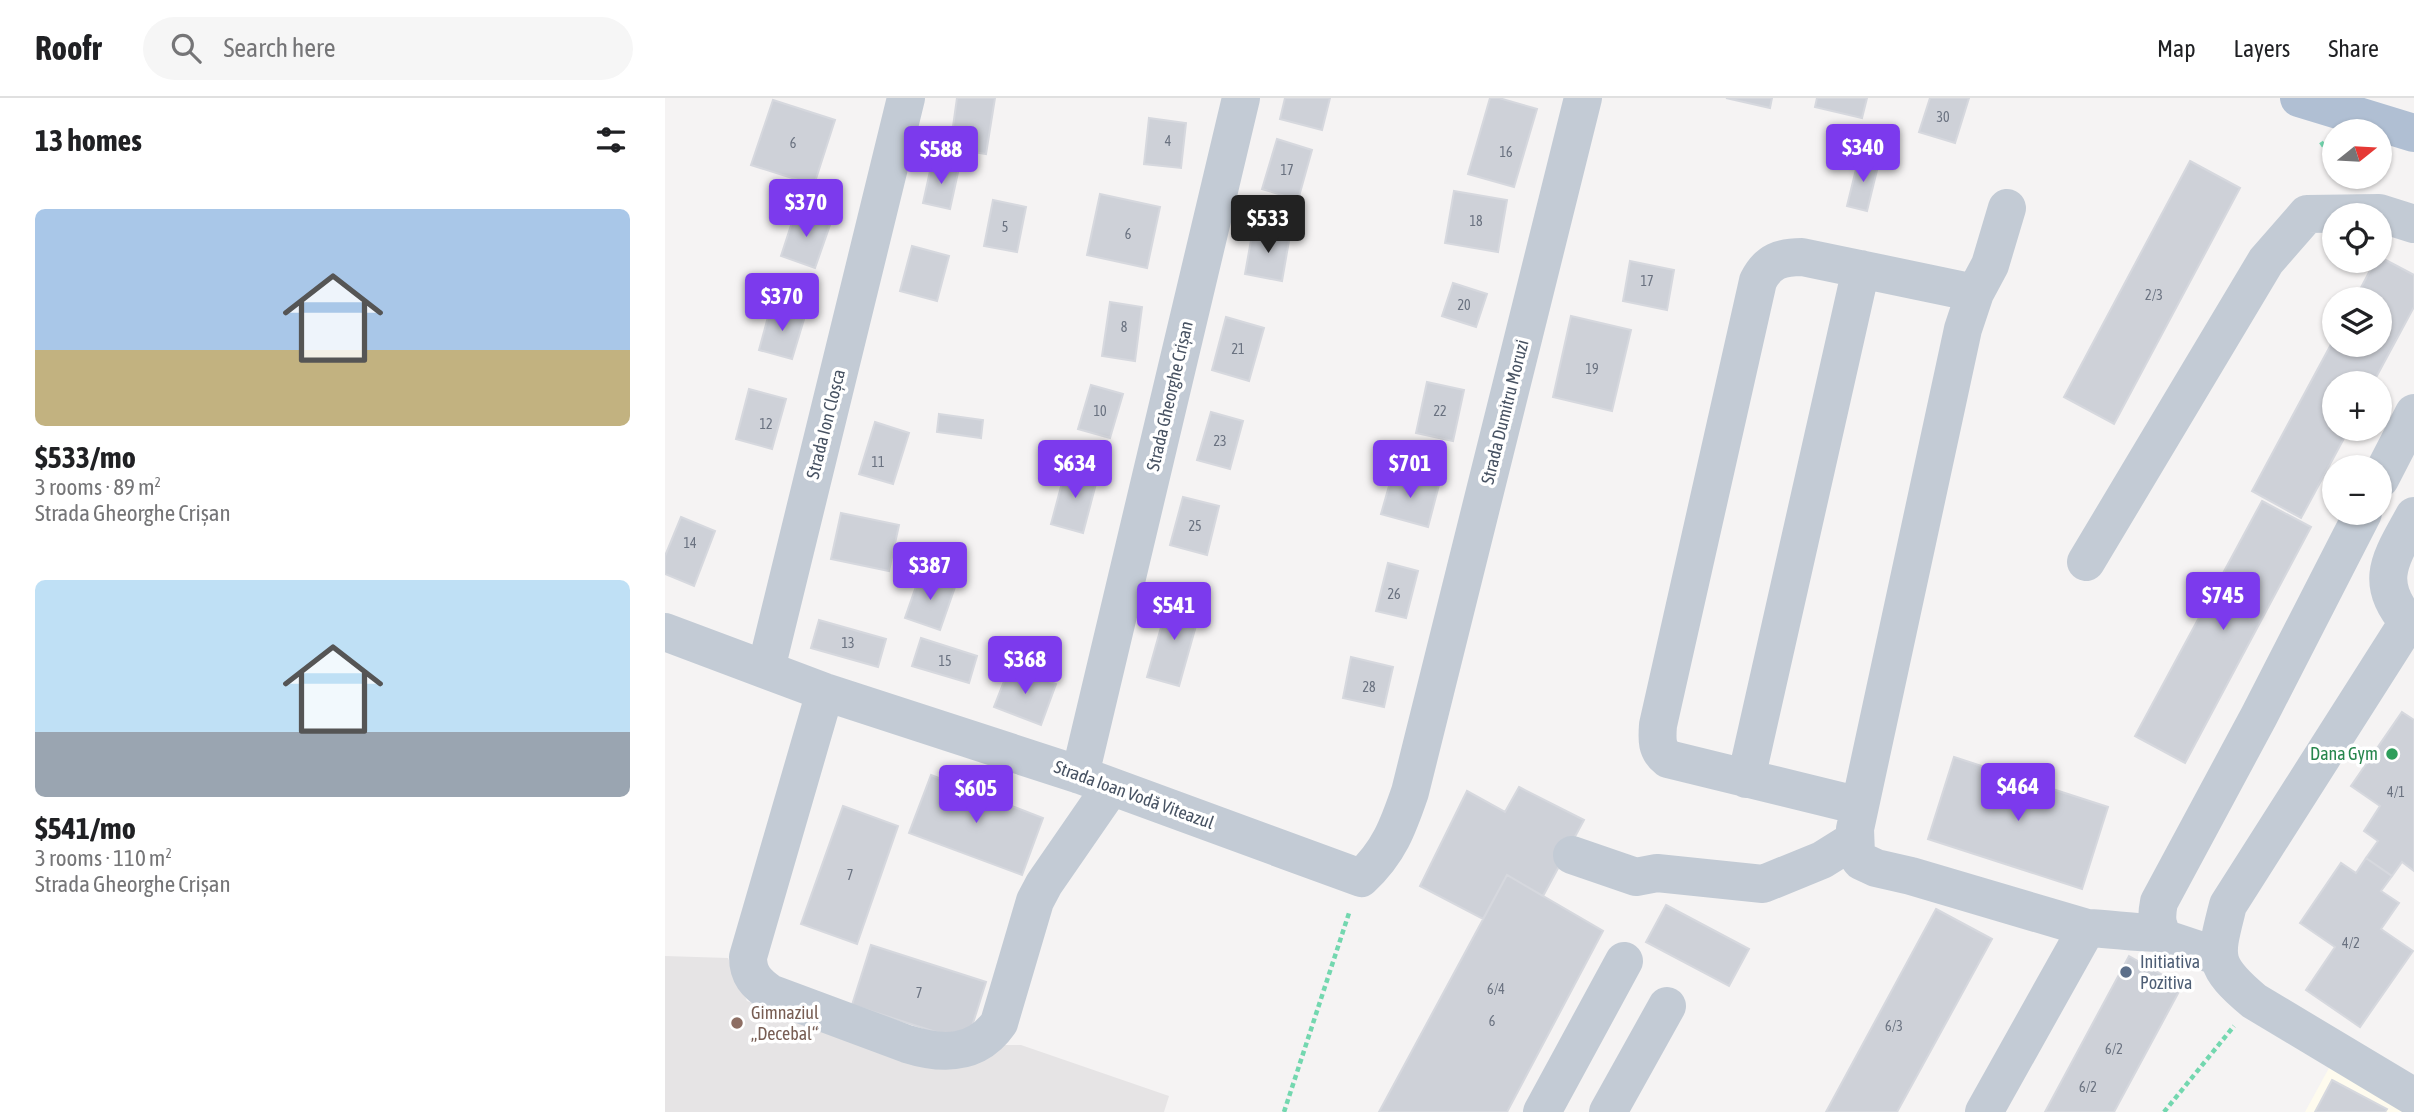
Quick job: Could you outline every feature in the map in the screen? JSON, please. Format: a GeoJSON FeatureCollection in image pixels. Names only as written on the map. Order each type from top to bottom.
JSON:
{"type":"FeatureCollection","features":[{"type":"Feature","properties":{"kind":"main road"},"geometry":{"type":"LineString","coordinates":[[2299,98],[2414,133]]}},
{"type":"Feature","properties":{"kind":"street","name":"Strada Ion Cloșca"},"geometry":{"type":"LineString","coordinates":[[766,669],[906,98]]}},
{"type":"Feature","properties":{"kind":"street","name":"Strada Gheorghe Crișan"},"geometry":{"type":"LineString","coordinates":[[1096,781],[1241,98]]}},
{"type":"Feature","properties":{"kind":"street","name":"Strada Dumitru Moruzi"},"geometry":{"type":"LineString","coordinates":[[1361,878],[1377,863],[1394,835],[1410,792],[1583,98]]}},
{"type":"Feature","properties":{"kind":"street"},"geometry":{"type":"LineString","coordinates":[[2007,208],[1990,265],[1975,293],[1962,329],[1857,823],[1856,854],[1861,861],[1876,869],[1911,876],[2087,929],[2160,933]]}},
{"type":"Feature","properties":{"kind":"street"},"geometry":{"type":"LineString","coordinates":[[2086,562],[2266,261],[2307,214],[2379,212],[2414,225]]}},
{"type":"Feature","properties":{"kind":"street"},"geometry":{"type":"LineString","coordinates":[[1857,823],[1746,779],[1668,759],[1661,754],[1657,741],[1658,725],[1758,281],[1764,268],[1775,260],[1802,257],[1975,293]]}},
{"type":"Feature","properties":{"kind":"street"},"geometry":{"type":"LineString","coordinates":[[1746,779],[1861,269]]}},
{"type":"Feature","properties":{"kind":"street"},"geometry":{"type":"LineString","coordinates":[[2392,456],[2414,413]]}},
{"type":"Feature","properties":{"kind":"street"},"geometry":{"type":"LineString","coordinates":[[2414,516],[2388,564],[2389,588],[2397,610],[2411,624],[2228,905],[2217,956],[2236,986],[2254,1000],[2414,1097]]}},
{"type":"Feature","properties":{"kind":"street"},"geometry":{"type":"LineString","coordinates":[[2217,956],[2166,939],[2160,933],[2156,918],[2159,902],[2259,716],[2357,525]]}},
{"type":"Feature","properties":{"kind":"street","name":"Strada Ioan Vodă Viteazul"},"geometry":{"type":"LineString","coordinates":[[665,632],[825,692],[1096,781],[1361,878]]}},
{"type":"Feature","properties":{"kind":"street"},"geometry":{"type":"LineString","coordinates":[[825,692],[748,957],[748,966],[758,985],[770,993],[929,1051],[951,1051],[981,1042],[999,1023],[1035,901],[1096,781]]}},
{"type":"Feature","properties":{"kind":"street"},"geometry":{"type":"LineString","coordinates":[[1572,855],[1636,877],[1657,873],[1763,884],[1822,860],[1857,823]]}},
{"type":"Feature","properties":{"kind":"street"},"geometry":{"type":"LineString","coordinates":[[1985,1112],[2087,929]]}},
{"type":"Feature","properties":{"kind":"street"},"geometry":{"type":"LineString","coordinates":[[1542,1112],[1624,961]]}},
{"type":"Feature","properties":{"kind":"street"},"geometry":{"type":"LineString","coordinates":[[1608,1112],[1667,1006]]}},
{"type":"Feature","properties":{"kind":"path"},"geometry":{"type":"LineString","coordinates":[[1284,1112],[1361,878]]}},
{"type":"Feature","properties":{"kind":"path"},"geometry":{"type":"LineString","coordinates":[[2164,1112],[2254,1000]]}},
{"type":"Feature","properties":{"kind":"shaded area","name":"Gimnaziul „Decebal“"},"geometry":{"type":"Polygon","coordinates":[[[665,956],[728,958],[747,1001],[909,1058],[1001,1045],[1021,1045],[1169,1096],[1164,1112],[665,1112],[665,956]]]}},
{"type":"Feature","properties":{"kind":"shaded area"},"geometry":{"type":"Polygon","coordinates":[[[2330,1066],[2414,1112],[2305,1112],[2330,1066]]]}},
{"type":"Feature","properties":{"kind":"building"},"geometry":{"type":"Polygon","coordinates":[[[957,98],[995,98],[986,154],[950,148],[957,98]]]}},
{"type":"Feature","properties":{"kind":"building"},"geometry":{"type":"Polygon","coordinates":[[[1285,98],[1330,98],[1322,130],[1280,119],[1285,98]]]}},
{"type":"Feature","properties":{"kind":"building"},"geometry":{"type":"Polygon","coordinates":[[[1490,98],[1537,109],[1514,187],[1468,174],[1490,98]]]}},
{"type":"Feature","properties":{"kind":"building"},"geometry":{"type":"Polygon","coordinates":[[[1726,98],[1772,98],[1770,108],[1726,98]]]}},
{"type":"Feature","properties":{"kind":"building"},"geometry":{"type":"Polygon","coordinates":[[[1817,98],[1867,98],[1862,118],[1815,107],[1817,98]]]}},
{"type":"Feature","properties":{"kind":"building"},"geometry":{"type":"Polygon","coordinates":[[[1930,98],[1969,98],[1955,143],[1919,132],[1930,98]]]}},
{"type":"Feature","properties":{"kind":"building"},"geometry":{"type":"Polygon","coordinates":[[[773,100],[835,120],[814,185],[751,165],[773,100]]]}},
{"type":"Feature","properties":{"kind":"building"},"geometry":{"type":"Polygon","coordinates":[[[1149,118],[1186,123],[1181,168],[1144,164],[1149,118]]]}},
{"type":"Feature","properties":{"kind":"building"},"geometry":{"type":"Polygon","coordinates":[[[1277,139],[1312,150],[1298,200],[1262,189],[1277,139]]]}},
{"type":"Feature","properties":{"kind":"building"},"geometry":{"type":"Polygon","coordinates":[[[1859,157],[1879,162],[1867,211],[1847,206],[1859,157]]]}},
{"type":"Feature","properties":{"kind":"building"},"geometry":{"type":"Polygon","coordinates":[[[2190,161],[2240,188],[2114,424],[2064,397],[2190,161]]]}},
{"type":"Feature","properties":{"kind":"building"},"geometry":{"type":"Polygon","coordinates":[[[932,162],[959,168],[950,209],[923,203],[932,162]]]}},
{"type":"Feature","properties":{"kind":"building"},"geometry":{"type":"Polygon","coordinates":[[[1454,191],[1507,200],[1498,252],[1445,243],[1454,191]]]}},
{"type":"Feature","properties":{"kind":"building"},"geometry":{"type":"Polygon","coordinates":[[[1100,194],[1160,207],[1147,268],[1087,255],[1100,194]]]}},
{"type":"Feature","properties":{"kind":"building"},"geometry":{"type":"Polygon","coordinates":[[[993,200],[1026,207],[1017,252],[984,246],[993,200]]]}},
{"type":"Feature","properties":{"kind":"building"},"geometry":{"type":"Polygon","coordinates":[[[796,210],[831,222],[815,268],[781,256],[796,210]]]}},
{"type":"Feature","properties":{"kind":"building"},"geometry":{"type":"Polygon","coordinates":[[[1253,229],[1290,235],[1282,281],[1245,274],[1253,229]]]}},
{"type":"Feature","properties":{"kind":"building"},"geometry":{"type":"Polygon","coordinates":[[[912,246],[949,256],[937,301],[900,291],[912,246]]]}},
{"type":"Feature","properties":{"kind":"building"},"geometry":{"type":"Polygon","coordinates":[[[1630,261],[1674,270],[1667,310],[1623,301],[1630,261]]]}},
{"type":"Feature","properties":{"kind":"building"},"geometry":{"type":"Polygon","coordinates":[[[2392,263],[2414,275],[2414,307],[2392,348],[2392,287],[2361,287],[2369,273],[2392,273],[2392,263]]]}},
{"type":"Feature","properties":{"kind":"building"},"geometry":{"type":"Polygon","coordinates":[[[1453,283],[1487,294],[1476,327],[1442,316],[1453,283]]]}},
{"type":"Feature","properties":{"kind":"building"},"geometry":{"type":"Polygon","coordinates":[[[1110,302],[1142,307],[1135,361],[1102,356],[1110,302]]]}},
{"type":"Feature","properties":{"kind":"building"},"geometry":{"type":"Polygon","coordinates":[[[771,306],[805,316],[792,359],[759,350],[771,306]]]}},
{"type":"Feature","properties":{"kind":"building"},"geometry":{"type":"Polygon","coordinates":[[[1571,316],[1631,330],[1612,411],[1553,397],[1571,316]]]}},
{"type":"Feature","properties":{"kind":"building"},"geometry":{"type":"Polygon","coordinates":[[[1226,317],[1264,328],[1249,381],[1212,370],[1226,317]]]}},
{"type":"Feature","properties":{"kind":"building"},"geometry":{"type":"Polygon","coordinates":[[[2324,357],[2387,357],[2379,371],[2322,371],[2322,441],[2343,441],[2335,455],[2322,455],[2322,479],[2301,518],[2252,491],[2324,357]]]}},
{"type":"Feature","properties":{"kind":"building"},"geometry":{"type":"Polygon","coordinates":[[[1427,382],[1464,390],[1453,441],[1416,433],[1427,382]]]}},
{"type":"Feature","properties":{"kind":"building"},"geometry":{"type":"Polygon","coordinates":[[[1091,385],[1123,394],[1110,438],[1078,429],[1091,385]]]}},
{"type":"Feature","properties":{"kind":"building"},"geometry":{"type":"Polygon","coordinates":[[[749,389],[786,399],[772,449],[736,439],[749,389]]]}},
{"type":"Feature","properties":{"kind":"building"},"geometry":{"type":"Polygon","coordinates":[[[1211,412],[1243,421],[1230,469],[1197,460],[1211,412]]]}},
{"type":"Feature","properties":{"kind":"building"},"geometry":{"type":"Polygon","coordinates":[[[939,414],[983,420],[981,438],[937,432],[939,414]]]}},
{"type":"Feature","properties":{"kind":"building"},"geometry":{"type":"Polygon","coordinates":[[[875,422],[909,433],[893,484],[859,474],[875,422]]]}},
{"type":"Feature","properties":{"kind":"building"},"geometry":{"type":"Polygon","coordinates":[[[1066,468],[1098,476],[1083,533],[1051,524],[1066,468]]]}},
{"type":"Feature","properties":{"kind":"building"},"geometry":{"type":"Polygon","coordinates":[[[1393,472],[1439,485],[1428,527],[1381,514],[1393,472]]]}},
{"type":"Feature","properties":{"kind":"building"},"geometry":{"type":"Polygon","coordinates":[[[1183,497],[1219,506],[1207,555],[1170,545],[1183,497]]]}},
{"type":"Feature","properties":{"kind":"building"},"geometry":{"type":"Polygon","coordinates":[[[2262,501],[2311,527],[2185,763],[2135,736],[2262,501]]]}},
{"type":"Feature","properties":{"kind":"building"},"geometry":{"type":"Polygon","coordinates":[[[841,513],[899,525],[889,571],[831,559],[841,513]]]}},
{"type":"Feature","properties":{"kind":"building"},"geometry":{"type":"Polygon","coordinates":[[[681,517],[715,531],[694,586],[665,574],[665,556],[681,517]]]}},
{"type":"Feature","properties":{"kind":"building"},"geometry":{"type":"Polygon","coordinates":[[[1388,563],[1418,571],[1406,618],[1376,611],[1388,563]]]}},
{"type":"Feature","properties":{"kind":"building"},"geometry":{"type":"Polygon","coordinates":[[[920,575],[955,587],[940,630],[905,618],[920,575]]]}},
{"type":"Feature","properties":{"kind":"building"},"geometry":{"type":"Polygon","coordinates":[[[1169,599],[1201,608],[1179,686],[1147,677],[1169,599]]]}},
{"type":"Feature","properties":{"kind":"building"},"geometry":{"type":"Polygon","coordinates":[[[819,620],[886,639],[878,667],[811,648],[819,620]]]}},
{"type":"Feature","properties":{"kind":"building"},"geometry":{"type":"Polygon","coordinates":[[[921,638],[977,656],[969,683],[912,666],[921,638]]]}},
{"type":"Feature","properties":{"kind":"building"},"geometry":{"type":"Polygon","coordinates":[[[1351,657],[1393,667],[1384,707],[1343,698],[1351,657]]]}},
{"type":"Feature","properties":{"kind":"building"},"geometry":{"type":"Polygon","coordinates":[[[1010,666],[1056,684],[1041,725],[994,707],[1010,666]]]}},
{"type":"Feature","properties":{"kind":"building"},"geometry":{"type":"Polygon","coordinates":[[[2402,712],[2414,720],[2414,871],[2402,862],[2392,876],[2366,858],[2378,841],[2364,831],[2380,806],[2351,786],[2402,712]]]}},
{"type":"Feature","properties":{"kind":"building"},"geometry":{"type":"Polygon","coordinates":[[[1954,757],[2108,807],[2082,889],[1928,839],[1954,757]]]}},
{"type":"Feature","properties":{"kind":"building"},"geometry":{"type":"Polygon","coordinates":[[[931,775],[1043,818],[1022,875],[909,833],[931,775]]]}},
{"type":"Feature","properties":{"kind":"building"},"geometry":{"type":"Polygon","coordinates":[[[1519,787],[1584,820],[1543,896],[1507,875],[1483,919],[1420,886],[1467,791],[1505,812],[1519,787]]]}},
{"type":"Feature","properties":{"kind":"building"},"geometry":{"type":"Polygon","coordinates":[[[843,806],[898,826],[857,944],[801,924],[843,806]]]}},
{"type":"Feature","properties":{"kind":"building"},"geometry":{"type":"Polygon","coordinates":[[[2366,858],[2392,876],[2381,891],[2399,903],[2381,929],[2413,951],[2360,1027],[2306,990],[2335,947],[2300,923],[2341,863],[2356,873],[2366,858]]]}},
{"type":"Feature","properties":{"kind":"building"},"geometry":{"type":"Polygon","coordinates":[[[1507,875],[1603,931],[1507,1112],[1379,1112],[1507,875]]]}},
{"type":"Feature","properties":{"kind":"building"},"geometry":{"type":"Polygon","coordinates":[[[1666,905],[1749,949],[1729,986],[1646,942],[1666,905]]]}},
{"type":"Feature","properties":{"kind":"building"},"geometry":{"type":"Polygon","coordinates":[[[1936,909],[1992,939],[1897,1112],[1826,1112],[1936,909]]]}},
{"type":"Feature","properties":{"kind":"building"},"geometry":{"type":"Polygon","coordinates":[[[871,945],[986,982],[967,1042],[852,1005],[871,945]]]}},
{"type":"Feature","properties":{"kind":"building"},"geometry":{"type":"Polygon","coordinates":[[[2129,956],[2182,986],[2114,1112],[2045,1112],[2129,956]]]}},
{"type":"Feature","properties":{"kind":"building"},"geometry":{"type":"Polygon","coordinates":[[[2332,1080],[2387,1109],[2385,1112],[2315,1112],[2332,1080]]]}},
{"type":"Feature","properties":{"kind":"place","name":"Dana Gym"},"geometry":{"type":"Point","coordinates":[2392,754]}},
{"type":"Feature","properties":{"kind":"place","name":"Initiativa Pozitiva"},"geometry":{"type":"Point","coordinates":[2126,972]}},
{"type":"Feature","properties":{"kind":"place","name":"Gimnaziul „Decebal“"},"geometry":{"type":"Point","coordinates":[737,1023]}}]}
